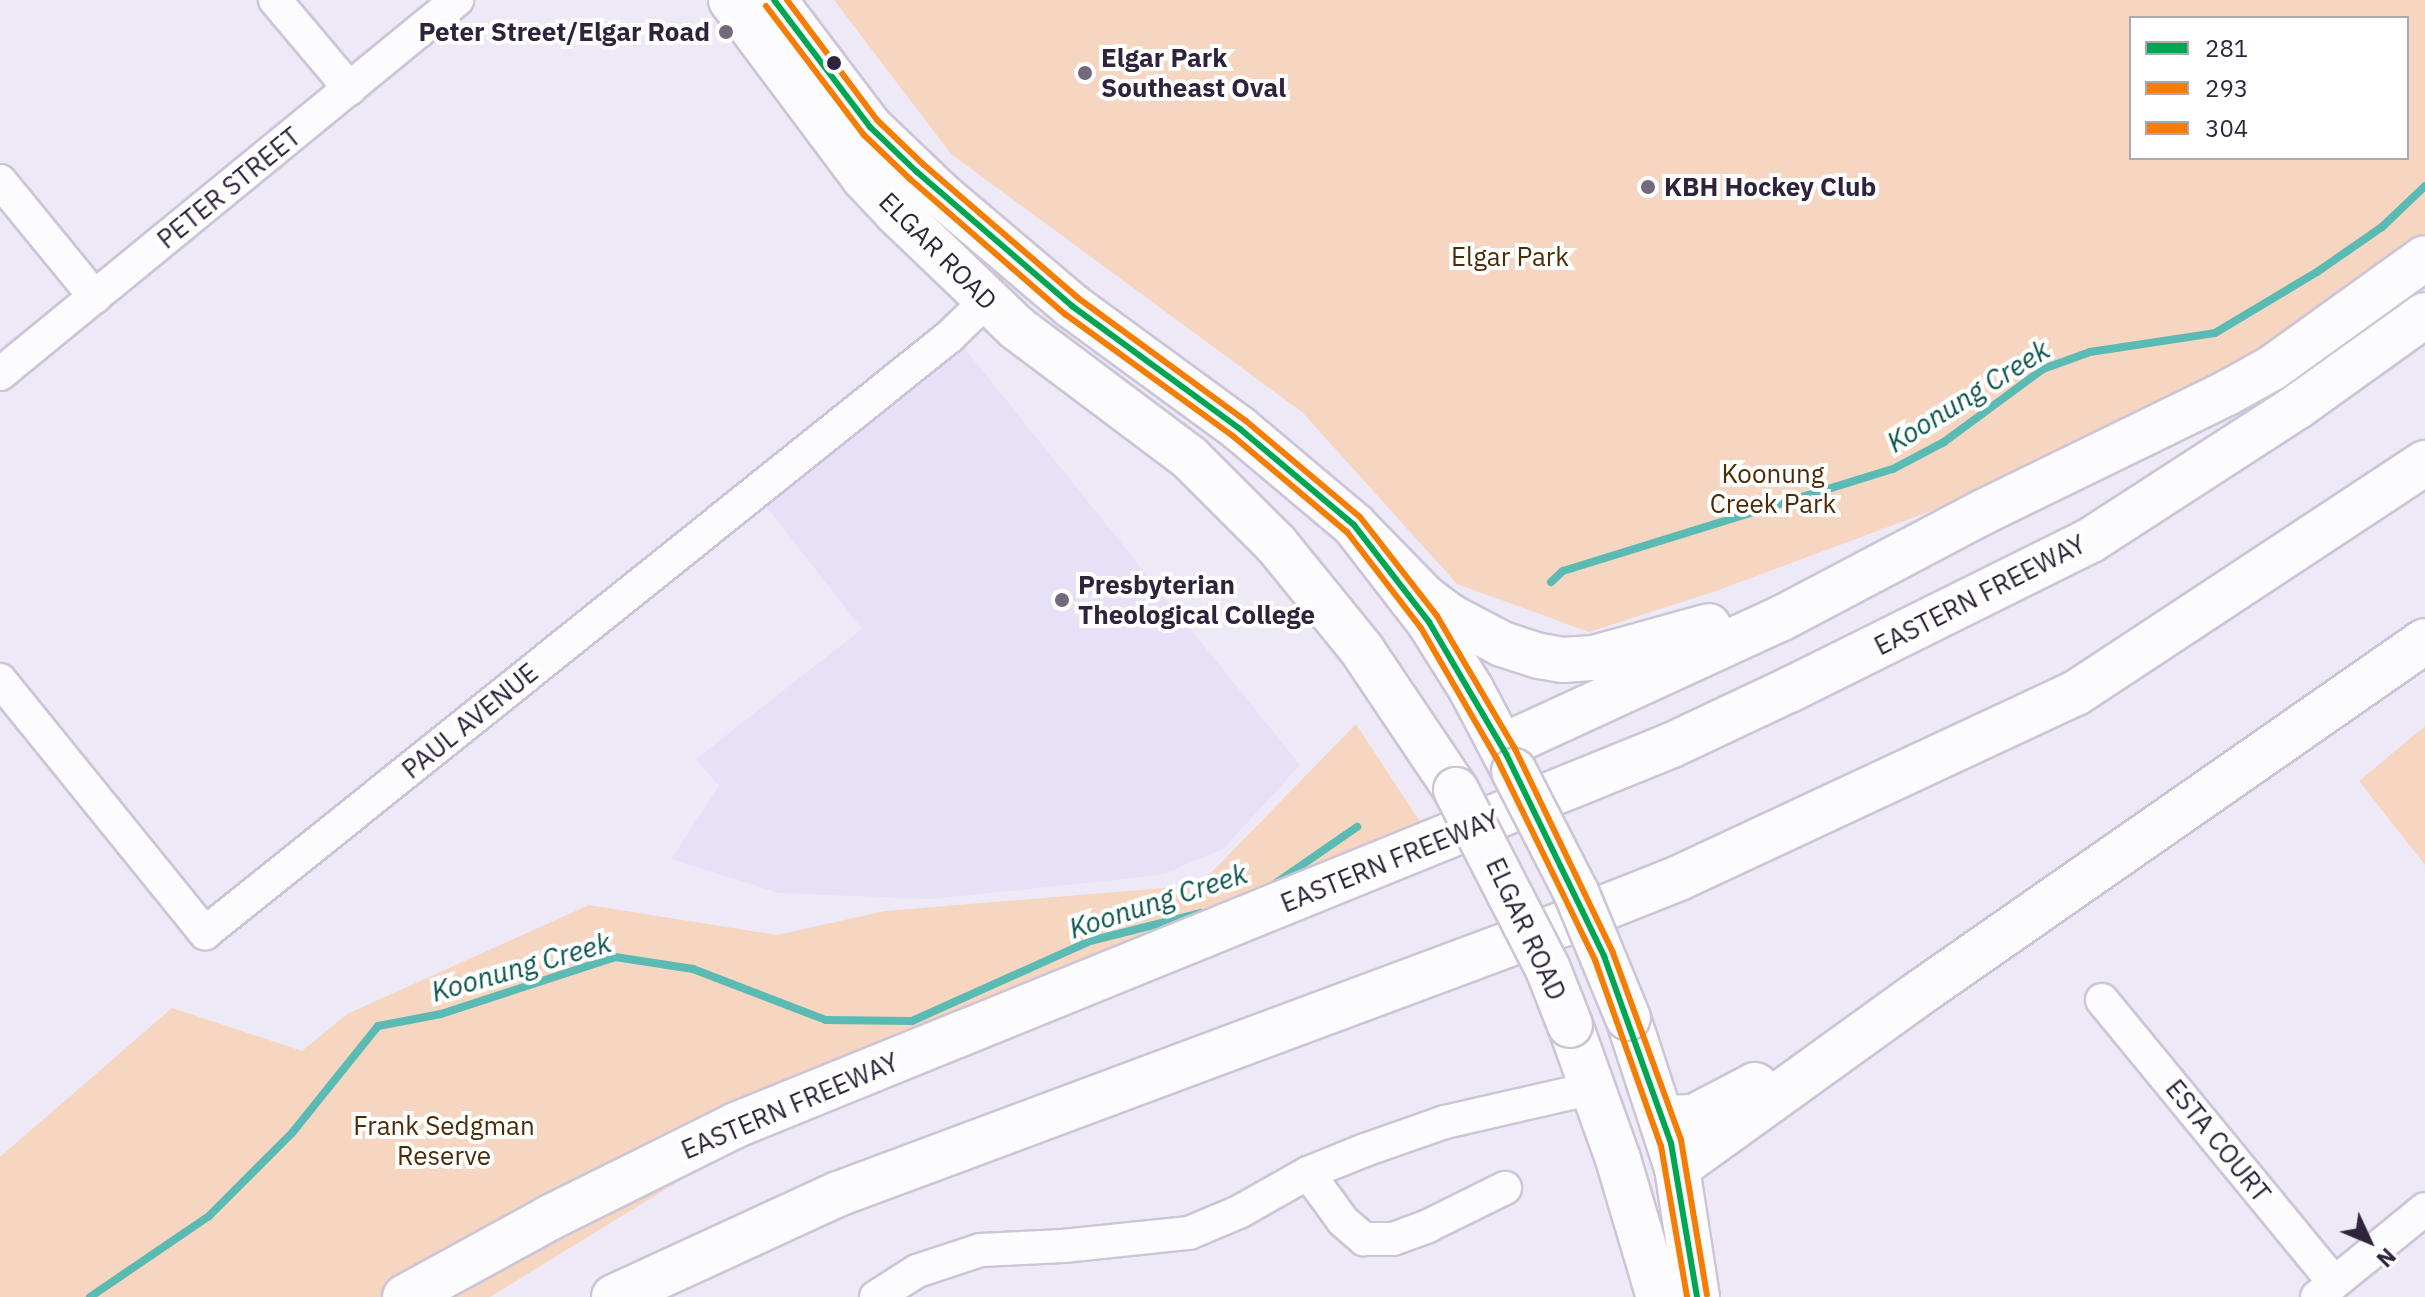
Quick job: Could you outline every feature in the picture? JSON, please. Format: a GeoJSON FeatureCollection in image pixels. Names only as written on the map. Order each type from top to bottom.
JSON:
{"type":"FeatureCollection","features":[{"type":"Feature","properties":{"kind":"main road","name":"ELGAR ROAD"},"geometry":{"type":"LineString","coordinates":[[731,0],[864,178],[975,313],[1017,328],[1190,458],[1237,503],[1323,599],[1398,700],[1493,774],[1576,892],[1628,1018],[1677,1168],[1697,1297]]}},
{"type":"Feature","properties":{"kind":"main road","name":"ELGAR ROAD"},"geometry":{"type":"LineString","coordinates":[[774,0],[870,127],[940,194],[1098,327],[1240,429],[1312,494],[1354,525],[1429,622],[1471,689],[1493,774],[1497,865],[1548,969],[1594,1088],[1659,1297]]}},
{"type":"Feature","properties":{"kind":"main road"},"geometry":{"type":"LineString","coordinates":[[1493,774],[1521,738],[1782,618],[1843,584],[2250,380],[2425,258]]}},
{"type":"Feature","properties":{"kind":"main road"},"geometry":{"type":"LineString","coordinates":[[975,313],[1020,261]]}},
{"type":"Feature","properties":{"kind":"main road","name":"EASTERN FREEWAY"},"geometry":{"type":"LineString","coordinates":[[405,1297],[549,1218],[736,1125],[1616,768],[1789,690],[2091,540],[2298,406],[2425,315]]}},
{"type":"Feature","properties":{"kind":"main road","name":"ELGAR ROAD"},"geometry":{"type":"LineString","coordinates":[[1098,327],[1128,372],[1169,404],[1189,427],[1190,458]]}},
{"type":"Feature","properties":{"kind":"main road"},"geometry":{"type":"LineString","coordinates":[[614,1297],[838,1194],[1548,930],[1679,878],[2076,693],[2425,463]]}},
{"type":"Feature","properties":{"kind":"main road"},"geometry":{"type":"LineString","coordinates":[[1354,525],[1424,597],[1449,616],[1502,644],[1563,660],[1625,652],[1843,584]]}},
{"type":"Feature","properties":{"kind":"main road"},"geometry":{"type":"LineString","coordinates":[[1677,1168],[1921,992],[2425,641]]}},
{"type":"Feature","properties":{"kind":"main road"},"geometry":{"type":"LineString","coordinates":[[1594,1088],[1663,1118],[1687,1119],[1712,1109],[1921,992]]}},
{"type":"Feature","properties":{"kind":"street"},"geometry":{"type":"LineString","coordinates":[[275,0],[350,89]]}},
{"type":"Feature","properties":{"kind":"street","name":"PETER STREET"},"geometry":{"type":"LineString","coordinates":[[0,374],[457,0]]}},
{"type":"Feature","properties":{"kind":"street"},"geometry":{"type":"LineString","coordinates":[[0,181],[95,297]]}},
{"type":"Feature","properties":{"kind":"street","name":"PAUL AVENUE"},"geometry":{"type":"LineString","coordinates":[[0,680],[205,933],[975,313]]}},
{"type":"Feature","properties":{"kind":"street","name":"ESTA COURT"},"geometry":{"type":"LineString","coordinates":[[2102,1000],[2325,1289]]}},
{"type":"Feature","properties":{"kind":"street"},"geometry":{"type":"LineString","coordinates":[[876,1297],[917,1271],[981,1250],[1063,1246],[1189,1233],[1239,1212],[1308,1173],[1445,1122],[1594,1088]]}},
{"type":"Feature","properties":{"kind":"street"},"geometry":{"type":"LineString","coordinates":[[1308,1173],[1343,1221],[1364,1239],[1393,1239],[1428,1226],[1505,1188]]}},
{"type":"Feature","properties":{"kind":"street"},"geometry":{"type":"LineString","coordinates":[[2325,1289],[2425,1209]]}},
{"type":"Feature","properties":{"kind":"shaded area"},"geometry":{"type":"Polygon","coordinates":[[[961,344],[1300,765],[1223,849],[1161,875],[931,899],[779,893],[671,859],[719,786],[696,759],[862,629],[765,505],[961,344]]]}},
{"type":"Feature","properties":{"kind":"green space","name":"Elgar Park"},"geometry":{"type":"Polygon","coordinates":[[[834,0],[2425,0],[2425,269],[2060,463],[1716,591],[1589,632],[1457,584],[1302,412],[951,154],[834,0]]]}},
{"type":"Feature","properties":{"kind":"green space","name":"Frank Sedgman Reserve"},"geometry":{"type":"Polygon","coordinates":[[[1356,724],[1434,843],[744,1141],[490,1297],[0,1297],[0,1157],[172,1008],[302,1051],[347,1014],[589,905],[777,935],[885,911],[1199,885],[1356,724]]]}},
{"type":"Feature","properties":{"kind":"green space"},"geometry":{"type":"Polygon","coordinates":[[[2425,726],[2425,865],[2359,781],[2425,726]]]}},
{"type":"Feature","properties":{"kind":"waterway","name":"Koonung Creek"},"geometry":{"type":"LineString","coordinates":[[1551,582],[1563,571],[1893,469],[1944,442],[2043,369],[2090,352],[2215,333],[2317,272],[2382,227],[2425,186]]}},
{"type":"Feature","properties":{"kind":"waterway","name":"Koonung Creek"},"geometry":{"type":"LineString","coordinates":[[1270,887],[1357,827]]}},
{"type":"Feature","properties":{"kind":"waterway","name":"Koonung Creek"},"geometry":{"type":"LineString","coordinates":[[90,1297],[209,1216],[292,1133],[378,1026],[441,1014],[615,957],[693,969],[826,1020],[912,1021],[1090,941],[1201,913]]}},
{"type":"Feature","properties":{"kind":"transit line","name":"281"},"geometry":{"type":"LineString","coordinates":[[774,0],[870,127],[917,172],[1072,306],[1240,429],[1354,525],[1429,622],[1506,754],[1604,956],[1671,1143],[1697,1297]]}},
{"type":"Feature","properties":{"kind":"transit line","name":"304"},"geometry":{"type":"LineString","coordinates":[[787,0],[877,120],[924,165],[1078,298],[1246,421],[1360,517],[1437,616],[1515,749],[1613,953],[1681,1140],[1707,1295]]}},
{"type":"Feature","properties":{"kind":"transit line","name":"293"},"geometry":{"type":"LineString","coordinates":[[766,6],[863,134],[910,179],[1065,314],[1234,437],[1347,532],[1421,628],[1497,759],[1595,960],[1661,1146],[1687,1297]]}},
{"type":"Feature","properties":{"kind":"place","name":"Peter Street/Elgar Road"},"geometry":{"type":"Point","coordinates":[726,32]}},
{"type":"Feature","properties":{"kind":"place","name":"Elgar Park Southeast Oval"},"geometry":{"type":"Point","coordinates":[1085,73]}},
{"type":"Feature","properties":{"kind":"place","name":"KBH Hockey Club"},"geometry":{"type":"Point","coordinates":[1648,187]}},
{"type":"Feature","properties":{"kind":"place","name":"Presbyterian Theological College"},"geometry":{"type":"Point","coordinates":[1062,600]}},
{"type":"Feature","properties":{"kind":"park label","name":"Koonung Creek Park"},"geometry":{"type":"Point","coordinates":[1773,489]}}]}
